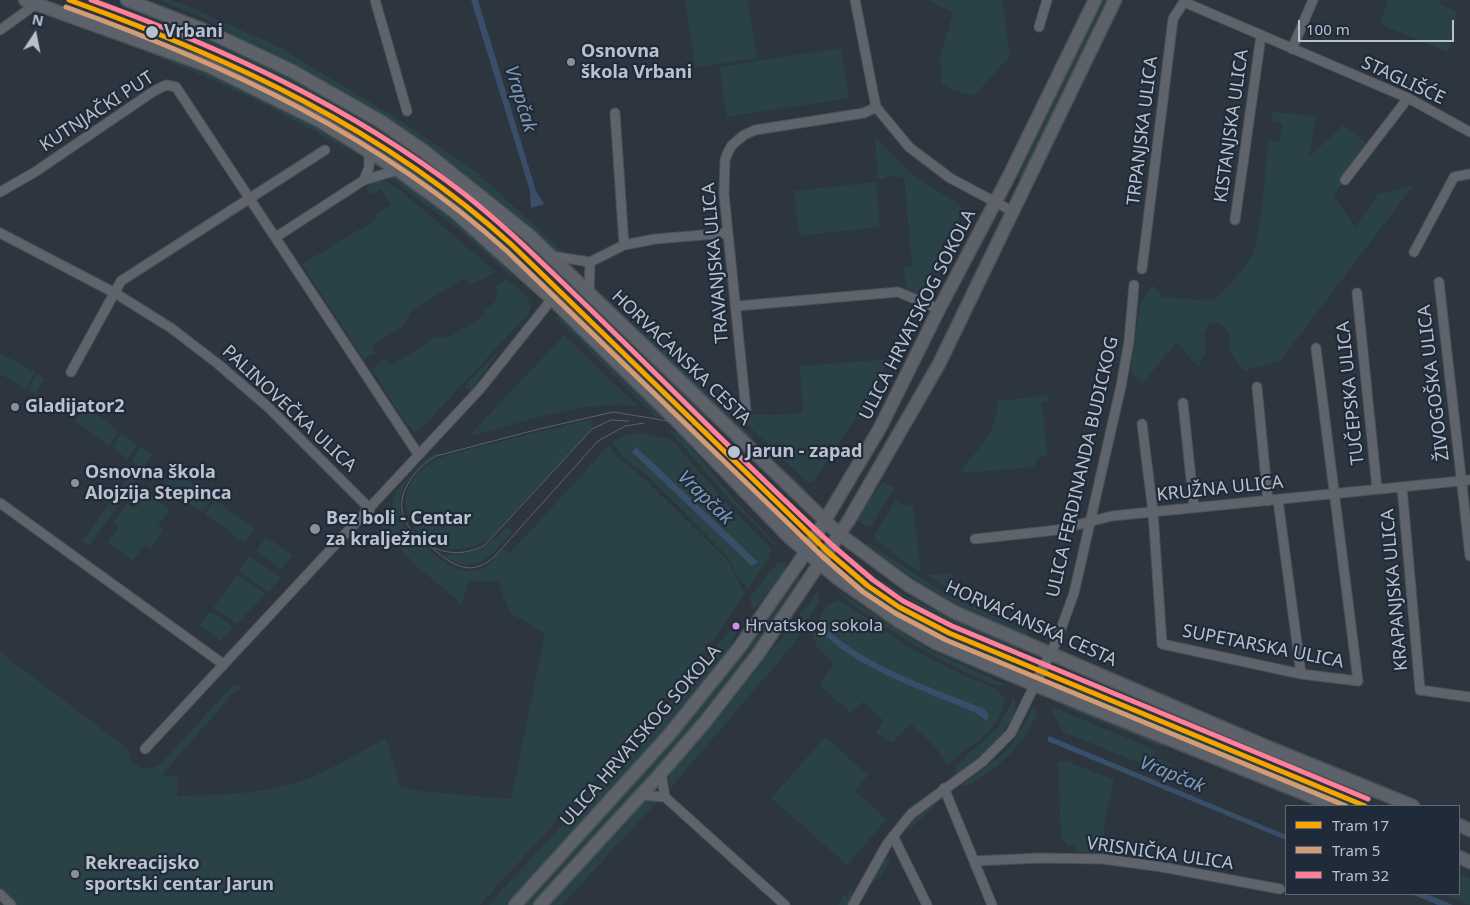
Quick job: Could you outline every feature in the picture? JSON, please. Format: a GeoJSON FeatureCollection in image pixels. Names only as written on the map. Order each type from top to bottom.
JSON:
{"type":"FeatureCollection","features":[{"type":"Feature","properties":{"kind":"street","name":"HORVAĆANSKA CESTA"},"geometry":{"type":"LineString","coordinates":[[127,0],[210,32],[292,71],[380,121],[471,187],[551,256],[839,534],[908,585],[954,612],[1411,805]]}},
{"type":"Feature","properties":{"kind":"street"},"geometry":{"type":"LineString","coordinates":[[375,0],[407,111]]}},
{"type":"Feature","properties":{"kind":"street"},"geometry":{"type":"LineString","coordinates":[[855,0],[876,107],[909,147],[950,178],[1012,211]]}},
{"type":"Feature","properties":{"kind":"street"},"geometry":{"type":"LineString","coordinates":[[1039,27],[1047,0]]}},
{"type":"Feature","properties":{"kind":"street","name":"ULICA HRVATSKOG SOKOLA"},"geometry":{"type":"LineString","coordinates":[[515,905],[669,735],[739,648],[806,552],[880,428],[939,309],[996,202],[1095,0]]}},
{"type":"Feature","properties":{"kind":"street","name":"ULICA HRVATSKOG SOKOLA"},"geometry":{"type":"LineString","coordinates":[[540,905],[662,773],[758,654],[839,534],[915,408],[1115,0]]}},
{"type":"Feature","properties":{"kind":"street"},"geometry":{"type":"LineString","coordinates":[[1292,50],[1313,0]]}},
{"type":"Feature","properties":{"kind":"street"},"geometry":{"type":"LineString","coordinates":[[0,30],[34,1],[209,66],[318,120],[398,170],[455,212],[552,299],[671,415],[806,552],[900,622],[936,643],[1035,685],[1333,805]]}},
{"type":"Feature","properties":{"kind":"street","name":"STAGLIŠĆE"},"geometry":{"type":"LineString","coordinates":[[1184,1],[1292,50],[1408,98],[1470,132]]}},
{"type":"Feature","properties":{"kind":"street","name":"TRPANJSKA ULICA"},"geometry":{"type":"LineString","coordinates":[[1142,269],[1172,19],[1184,1]]}},
{"type":"Feature","properties":{"kind":"street","name":"KISTANJSKA ULICA"},"geometry":{"type":"LineString","coordinates":[[1235,220],[1261,36]]}},
{"type":"Feature","properties":{"kind":"street","name":"KUTNJAČKI PUT"},"geometry":{"type":"LineString","coordinates":[[0,192],[35,172],[154,91],[166,85],[179,90],[276,237],[345,347],[418,454]]}},
{"type":"Feature","properties":{"kind":"street"},"geometry":{"type":"LineString","coordinates":[[1345,180],[1408,98]]}},
{"type":"Feature","properties":{"kind":"street","name":"TRAVANJSKA ULICA"},"geometry":{"type":"LineString","coordinates":[[746,410],[737,306],[727,233],[724,194],[726,160],[737,140],[755,130],[864,114],[876,107]]}},
{"type":"Feature","properties":{"kind":"street"},"geometry":{"type":"LineString","coordinates":[[615,113],[624,245]]}},
{"type":"Feature","properties":{"kind":"street"},"geometry":{"type":"LineString","coordinates":[[71,372],[121,281],[249,197],[325,150]]}},
{"type":"Feature","properties":{"kind":"street"},"geometry":{"type":"LineString","coordinates":[[364,180],[369,167],[369,151]]}},
{"type":"Feature","properties":{"kind":"street"},"geometry":{"type":"LineString","coordinates":[[276,237],[364,180],[398,170]]}},
{"type":"Feature","properties":{"kind":"street"},"geometry":{"type":"LineString","coordinates":[[1414,252],[1454,177],[1470,174]]}},
{"type":"Feature","properties":{"kind":"street","name":"PALINOVEČKA ULICA"},"geometry":{"type":"LineString","coordinates":[[0,233],[115,293],[171,328],[268,406],[370,509]]}},
{"type":"Feature","properties":{"kind":"street"},"geometry":{"type":"LineString","coordinates":[[551,256],[590,262],[624,245],[655,239],[727,233]]}},
{"type":"Feature","properties":{"kind":"street"},"geometry":{"type":"LineString","coordinates":[[589,293],[590,262]]}},
{"type":"Feature","properties":{"kind":"street","name":"ŽIVOGOŠKA ULICA"},"geometry":{"type":"LineString","coordinates":[[1439,282],[1466,480],[1470,556]]}},
{"type":"Feature","properties":{"kind":"street","name":"ULICA FERDINANDA BUDICKOG"},"geometry":{"type":"LineString","coordinates":[[853,905],[893,836],[910,814],[982,762],[1001,745],[1025,708],[1050,654],[1074,593],[1121,386],[1129,341],[1134,285]]}},
{"type":"Feature","properties":{"kind":"street"},"geometry":{"type":"LineString","coordinates":[[737,306],[898,292],[939,309]]}},
{"type":"Feature","properties":{"kind":"street","name":"TUČEPSKA ULICA"},"geometry":{"type":"LineString","coordinates":[[1357,293],[1377,489]]}},
{"type":"Feature","properties":{"kind":"street"},"geometry":{"type":"LineString","coordinates":[[145,749],[222,664],[370,509],[418,454],[480,389],[552,299]]}},
{"type":"Feature","properties":{"kind":"street"},"geometry":{"type":"LineString","coordinates":[[1316,348],[1336,494]]}},
{"type":"Feature","properties":{"kind":"street"},"geometry":{"type":"LineString","coordinates":[[1257,387],[1301,674]]}},
{"type":"Feature","properties":{"kind":"street"},"geometry":{"type":"LineString","coordinates":[[1183,403],[1194,507]]}},
{"type":"Feature","properties":{"kind":"street"},"geometry":{"type":"LineString","coordinates":[[1142,424],[1153,512]]}},
{"type":"Feature","properties":{"kind":"street","name":"KRUŽNA ULICA"},"geometry":{"type":"LineString","coordinates":[[975,539],[1057,530],[1104,517],[1466,480]]}},
{"type":"Feature","properties":{"kind":"street","name":"KRAPANJSKA ULICA"},"geometry":{"type":"LineString","coordinates":[[1402,487],[1420,690],[1470,698]]}},
{"type":"Feature","properties":{"kind":"street","name":"SUPETARSKA ULICA"},"geometry":{"type":"LineString","coordinates":[[1153,512],[1162,644],[1301,674],[1358,681],[1336,494]]}},
{"type":"Feature","properties":{"kind":"street"},"geometry":{"type":"LineString","coordinates":[[0,503],[222,664]]}},
{"type":"Feature","properties":{"kind":"street"},"geometry":{"type":"LineString","coordinates":[[662,773],[665,797]]}},
{"type":"Feature","properties":{"kind":"street"},"geometry":{"type":"LineString","coordinates":[[944,788],[992,905]]}},
{"type":"Feature","properties":{"kind":"street"},"geometry":{"type":"LineString","coordinates":[[641,795],[665,797],[785,905]]}},
{"type":"Feature","properties":{"kind":"street"},"geometry":{"type":"LineString","coordinates":[[893,836],[927,905]]}},
{"type":"Feature","properties":{"kind":"street","name":"VRISNIČKA ULICA"},"geometry":{"type":"LineString","coordinates":[[974,860],[1103,859],[1162,867],[1280,889]]}},
{"type":"Feature","properties":{"kind":"street"},"geometry":{"type":"LineString","coordinates":[[0,894],[11,905]]}},
{"type":"Feature","properties":{"kind":"green space"},"geometry":{"type":"Polygon","coordinates":[[[158,0],[172,0],[183,4],[279,47],[398,119],[475,171],[566,254],[557,251],[456,167],[371,109],[294,65],[244,41],[206,19],[158,0]]]}},
{"type":"Feature","properties":{"kind":"green space"},"geometry":{"type":"Polygon","coordinates":[[[685,0],[748,0],[757,58],[695,68],[685,0]]]}},
{"type":"Feature","properties":{"kind":"green space"},"geometry":{"type":"Polygon","coordinates":[[[929,0],[1002,0],[1010,56],[974,96],[949,89],[941,83],[940,56],[953,13],[929,0]]]}},
{"type":"Feature","properties":{"kind":"green space"},"geometry":{"type":"Polygon","coordinates":[[[1101,0],[1109,0],[1021,179],[1018,177],[1101,0]]]}},
{"type":"Feature","properties":{"kind":"green space"},"geometry":{"type":"Polygon","coordinates":[[[1388,0],[1438,0],[1441,5],[1457,12],[1448,52],[1379,24],[1388,0]]]}},
{"type":"Feature","properties":{"kind":"green space"},"geometry":{"type":"Polygon","coordinates":[[[81,24],[189,63],[311,123],[360,158],[259,102],[191,70],[82,29],[81,24]]]}},
{"type":"Feature","properties":{"kind":"green space"},"geometry":{"type":"Polygon","coordinates":[[[163,25],[200,37],[273,68],[342,106],[408,148],[493,210],[523,236],[710,418],[707,422],[583,300],[487,212],[419,160],[385,137],[314,95],[240,58],[163,25]]]}},
{"type":"Feature","properties":{"kind":"green space"},"geometry":{"type":"Polygon","coordinates":[[[161,37],[273,86],[344,124],[413,168],[446,192],[511,245],[690,420],[682,417],[528,266],[474,219],[438,191],[363,140],[324,117],[243,76],[160,40],[161,37]]]}},
{"type":"Feature","properties":{"kind":"green space"},"geometry":{"type":"Polygon","coordinates":[[[841,48],[849,98],[727,117],[719,67],[841,48]]]}},
{"type":"Feature","properties":{"kind":"green space"},"geometry":{"type":"Polygon","coordinates":[[[1272,112],[1316,116],[1309,157],[1343,125],[1366,142],[1334,196],[1355,227],[1378,194],[1413,186],[1281,360],[1244,371],[1230,352],[1230,333],[1219,322],[1209,324],[1204,334],[1206,350],[1199,367],[1176,343],[1142,384],[1133,375],[1131,366],[1140,304],[1153,285],[1162,297],[1213,301],[1251,258],[1261,213],[1268,141],[1279,142],[1283,123],[1271,121],[1272,112]]]}},
{"type":"Feature","properties":{"kind":"green space"},"geometry":{"type":"Polygon","coordinates":[[[875,137],[910,173],[962,206],[961,213],[919,298],[907,291],[903,268],[912,266],[904,178],[887,175],[886,179],[878,179],[875,137]]]}},
{"type":"Feature","properties":{"kind":"green space"},"geometry":{"type":"Polygon","coordinates":[[[386,175],[397,176],[462,224],[534,297],[463,233],[386,175]]]}},
{"type":"Feature","properties":{"kind":"green space"},"geometry":{"type":"Polygon","coordinates":[[[379,180],[383,180],[405,194],[496,272],[471,285],[464,278],[411,312],[402,327],[372,346],[376,353],[363,359],[302,264],[377,219],[375,215],[391,205],[381,189],[370,195],[366,188],[379,180]]]}},
{"type":"Feature","properties":{"kind":"green space"},"geometry":{"type":"Polygon","coordinates":[[[876,182],[880,227],[799,236],[794,191],[876,182]]]}},
{"type":"Feature","properties":{"kind":"green space"},"geometry":{"type":"Polygon","coordinates":[[[507,279],[530,302],[530,312],[420,430],[415,432],[409,425],[407,426],[372,369],[385,358],[390,366],[434,338],[450,336],[486,315],[483,310],[495,302],[498,290],[496,286],[507,279]]]}},
{"type":"Feature","properties":{"kind":"green space"},"geometry":{"type":"Polygon","coordinates":[[[596,283],[757,441],[739,430],[652,346],[627,315],[596,283]]]}},
{"type":"Feature","properties":{"kind":"green space"},"geometry":{"type":"Polygon","coordinates":[[[554,316],[564,318],[666,417],[656,417],[554,316]]]}},
{"type":"Feature","properties":{"kind":"green space"},"geometry":{"type":"Polygon","coordinates":[[[564,335],[638,406],[596,406],[574,409],[468,437],[564,335]]]}},
{"type":"Feature","properties":{"kind":"green space"},"geometry":{"type":"Polygon","coordinates":[[[503,346],[471,391],[465,386],[503,346]]]}},
{"type":"Feature","properties":{"kind":"green space"},"geometry":{"type":"Polygon","coordinates":[[[0,353],[35,372],[26,389],[0,374],[0,353]]]}},
{"type":"Feature","properties":{"kind":"green space"},"geometry":{"type":"Polygon","coordinates":[[[889,359],[868,399],[812,483],[805,480],[729,407],[729,405],[737,405],[738,413],[773,415],[803,413],[800,366],[889,359]]]}},
{"type":"Feature","properties":{"kind":"green space"},"geometry":{"type":"Polygon","coordinates":[[[37,374],[45,380],[36,394],[28,390],[37,374]]]}},
{"type":"Feature","properties":{"kind":"green space"},"geometry":{"type":"Polygon","coordinates":[[[1048,395],[1049,401],[1042,402],[1047,455],[1038,458],[1035,467],[964,473],[960,471],[991,431],[997,401],[1048,395]]]}},
{"type":"Feature","properties":{"kind":"green space"},"geometry":{"type":"Polygon","coordinates":[[[74,399],[83,405],[72,419],[66,415],[74,399]]]}},
{"type":"Feature","properties":{"kind":"green space"},"geometry":{"type":"Polygon","coordinates":[[[85,406],[119,431],[109,446],[75,421],[85,406]]]}},
{"type":"Feature","properties":{"kind":"green space"},"geometry":{"type":"Polygon","coordinates":[[[592,419],[593,427],[491,537],[466,548],[443,548],[424,539],[411,524],[406,506],[409,486],[424,468],[451,454],[592,419]]]}},
{"type":"Feature","properties":{"kind":"green space"},"geometry":{"type":"Polygon","coordinates":[[[669,430],[679,432],[731,496],[777,545],[773,544],[730,500],[669,430]]]}},
{"type":"Feature","properties":{"kind":"green space"},"geometry":{"type":"Polygon","coordinates":[[[122,433],[138,445],[128,459],[112,448],[122,433]]]}},
{"type":"Feature","properties":{"kind":"green space"},"geometry":{"type":"Polygon","coordinates":[[[643,433],[672,440],[720,496],[771,549],[768,560],[748,589],[738,577],[728,557],[646,474],[626,460],[612,443],[626,435],[643,433]]]}},
{"type":"Feature","properties":{"kind":"green space"},"geometry":{"type":"Polygon","coordinates":[[[609,445],[617,457],[644,478],[728,561],[745,594],[720,631],[649,720],[480,905],[0,905],[0,652],[129,750],[131,762],[143,768],[154,767],[162,762],[234,684],[243,689],[236,690],[162,775],[178,776],[177,796],[239,793],[270,789],[300,781],[344,761],[386,738],[400,787],[420,791],[511,799],[545,633],[510,613],[498,582],[469,581],[462,604],[413,563],[391,537],[386,538],[378,532],[392,515],[393,498],[397,490],[427,457],[439,453],[416,471],[405,486],[400,504],[403,523],[408,531],[450,566],[465,571],[484,568],[503,549],[510,553],[609,445]]]}},
{"type":"Feature","properties":{"kind":"green space"},"geometry":{"type":"Polygon","coordinates":[[[141,447],[152,455],[142,469],[131,461],[141,447]]]}},
{"type":"Feature","properties":{"kind":"green space"},"geometry":{"type":"Polygon","coordinates":[[[777,462],[806,489],[807,494],[799,488],[777,462]]]}},
{"type":"Feature","properties":{"kind":"green space"},"geometry":{"type":"Polygon","coordinates":[[[175,471],[213,498],[202,513],[164,486],[175,471]]]}},
{"type":"Feature","properties":{"kind":"green space"},"geometry":{"type":"Polygon","coordinates":[[[132,472],[139,476],[89,546],[82,541],[132,472]]]}},
{"type":"Feature","properties":{"kind":"green space"},"geometry":{"type":"Polygon","coordinates":[[[883,482],[895,487],[872,525],[868,527],[857,521],[864,507],[883,482]]]}},
{"type":"Feature","properties":{"kind":"green space"},"geometry":{"type":"Polygon","coordinates":[[[144,491],[170,510],[158,526],[164,530],[150,549],[144,545],[133,561],[107,542],[119,527],[113,523],[127,504],[133,508],[144,491]]]}},
{"type":"Feature","properties":{"kind":"green space"},"geometry":{"type":"Polygon","coordinates":[[[215,500],[255,528],[244,543],[205,514],[215,500]]]}},
{"type":"Feature","properties":{"kind":"green space"},"geometry":{"type":"Polygon","coordinates":[[[895,500],[906,506],[913,506],[921,573],[875,540],[875,535],[895,500]]]}},
{"type":"Feature","properties":{"kind":"green space"},"geometry":{"type":"Polygon","coordinates":[[[507,527],[513,532],[482,562],[464,565],[442,555],[475,551],[492,541],[507,527]]]}},
{"type":"Feature","properties":{"kind":"green space"},"geometry":{"type":"Polygon","coordinates":[[[266,537],[293,555],[281,569],[256,551],[266,537]]]}},
{"type":"Feature","properties":{"kind":"green space"},"geometry":{"type":"Polygon","coordinates":[[[867,542],[947,595],[1023,629],[1028,633],[1026,637],[983,618],[943,596],[904,572],[866,544],[867,542]]]}},
{"type":"Feature","properties":{"kind":"green space"},"geometry":{"type":"Polygon","coordinates":[[[250,556],[281,578],[268,592],[239,571],[250,556]]]}},
{"type":"Feature","properties":{"kind":"green space"},"geometry":{"type":"Polygon","coordinates":[[[855,561],[873,575],[911,598],[1013,643],[1020,648],[1016,653],[933,613],[893,591],[855,565],[855,561]]]}},
{"type":"Feature","properties":{"kind":"green space"},"geometry":{"type":"Polygon","coordinates":[[[778,562],[786,562],[783,576],[753,611],[750,599],[752,594],[778,562]]]}},
{"type":"Feature","properties":{"kind":"green space"},"geometry":{"type":"Polygon","coordinates":[[[848,572],[907,612],[1013,663],[1012,665],[895,613],[844,577],[848,572]]]}},
{"type":"Feature","properties":{"kind":"green space"},"geometry":{"type":"Polygon","coordinates":[[[953,573],[955,590],[953,591],[926,575],[953,573]]]}},
{"type":"Feature","properties":{"kind":"green space"},"geometry":{"type":"Polygon","coordinates":[[[237,574],[266,594],[237,624],[213,608],[237,574]]]}},
{"type":"Feature","properties":{"kind":"green space"},"geometry":{"type":"Polygon","coordinates":[[[799,574],[800,578],[749,655],[649,780],[532,905],[522,905],[669,744],[737,660],[799,574]]]}},
{"type":"Feature","properties":{"kind":"green space"},"geometry":{"type":"Polygon","coordinates":[[[836,589],[928,649],[1004,684],[1004,686],[990,683],[943,661],[864,613],[836,589]]]}},
{"type":"Feature","properties":{"kind":"green space"},"geometry":{"type":"Polygon","coordinates":[[[818,591],[820,601],[792,646],[669,790],[670,772],[760,661],[777,644],[818,591]]]}},
{"type":"Feature","properties":{"kind":"green space"},"geometry":{"type":"Polygon","coordinates":[[[840,600],[911,648],[958,673],[997,689],[1005,699],[1003,709],[991,728],[947,765],[935,747],[911,724],[892,743],[875,732],[884,721],[863,702],[850,712],[819,685],[834,664],[818,649],[811,634],[827,604],[840,600]]]}},
{"type":"Feature","properties":{"kind":"green space"},"geometry":{"type":"Polygon","coordinates":[[[210,611],[234,627],[220,641],[200,625],[210,611]]]}},
{"type":"Feature","properties":{"kind":"green space"},"geometry":{"type":"Polygon","coordinates":[[[729,631],[737,632],[721,664],[666,731],[506,905],[488,905],[627,755],[729,631]]]}},
{"type":"Feature","properties":{"kind":"green space"},"geometry":{"type":"Polygon","coordinates":[[[1068,685],[1359,805],[1350,805],[1073,692],[1067,687],[1068,685]]]}},
{"type":"Feature","properties":{"kind":"green space"},"geometry":{"type":"Polygon","coordinates":[[[1014,698],[1015,708],[1012,719],[1005,730],[985,752],[956,775],[955,766],[998,727],[1014,698]]]}},
{"type":"Feature","properties":{"kind":"green space"},"geometry":{"type":"Polygon","coordinates":[[[1061,699],[1160,741],[1165,748],[1064,707],[1061,699]]]}},
{"type":"Feature","properties":{"kind":"green space"},"geometry":{"type":"Polygon","coordinates":[[[1034,707],[1037,714],[1031,726],[1008,756],[989,772],[967,786],[962,785],[1008,750],[1034,707]]]}},
{"type":"Feature","properties":{"kind":"green space"},"geometry":{"type":"Polygon","coordinates":[[[1055,708],[1156,750],[1153,757],[1171,763],[1177,778],[1063,732],[1051,709],[1055,708]]]}},
{"type":"Feature","properties":{"kind":"green space"},"geometry":{"type":"Polygon","coordinates":[[[825,737],[868,775],[855,791],[887,819],[847,865],[771,798],[825,737]]]}},
{"type":"Feature","properties":{"kind":"green space"},"geometry":{"type":"Polygon","coordinates":[[[1066,761],[1114,780],[1100,850],[1097,852],[1075,852],[1075,846],[1066,845],[1066,841],[1061,842],[1058,762],[1066,761]]]}},
{"type":"Feature","properties":{"kind":"green space"},"geometry":{"type":"Polygon","coordinates":[[[650,799],[659,800],[562,905],[547,905],[642,803],[650,799]]]}},
{"type":"Feature","properties":{"kind":"green space"},"geometry":{"type":"Polygon","coordinates":[[[937,804],[908,831],[905,830],[909,821],[918,813],[937,804]]]}},
{"type":"Feature","properties":{"kind":"green space"},"geometry":{"type":"Polygon","coordinates":[[[890,856],[881,876],[870,884],[883,861],[890,856]]]}},
{"type":"Feature","properties":{"kind":"green space"},"geometry":{"type":"Polygon","coordinates":[[[1460,873],[1470,878],[1470,905],[1445,895],[1460,895],[1460,873]]]}},
{"type":"Feature","properties":{"kind":"green space"},"geometry":{"type":"Polygon","coordinates":[[[851,890],[853,895],[847,905],[838,905],[843,895],[847,897],[851,890]]]}},
{"type":"Feature","properties":{"kind":"water"},"geometry":{"type":"Polygon","coordinates":[[[471,0],[478,0],[536,191],[544,204],[531,208],[530,191],[471,0]]]}},
{"type":"Feature","properties":{"kind":"water"},"geometry":{"type":"Polygon","coordinates":[[[636,447],[758,562],[752,566],[632,452],[636,447]]]}},
{"type":"Feature","properties":{"kind":"water"},"geometry":{"type":"Polygon","coordinates":[[[824,627],[841,641],[879,664],[982,708],[989,714],[987,721],[976,713],[915,688],[853,657],[821,631],[824,627]]]}},
{"type":"Feature","properties":{"kind":"water"},"geometry":{"type":"Polygon","coordinates":[[[1049,736],[1285,835],[1285,840],[1047,741],[1049,736]]]}},
{"type":"Feature","properties":{"kind":"water"},"geometry":{"type":"Polygon","coordinates":[[[1413,895],[1429,895],[1453,905],[1438,905],[1413,895]]]}},
{"type":"Feature","properties":{"kind":"tram line","name":"17"},"geometry":{"type":"LineString","coordinates":[[69,0],[188,46],[246,72],[303,101],[358,132],[411,166],[463,204],[512,245],[827,551],[868,586],[899,607],[949,633],[1363,805]]}},
{"type":"Feature","properties":{"kind":"tram line","name":"32"},"geometry":{"type":"LineString","coordinates":[[91,0],[189,38],[284,82],[376,133],[463,193],[544,265],[832,545],[873,580],[903,601],[952,626],[1368,799]]}},
{"type":"Feature","properties":{"kind":"tram line","name":"5"},"geometry":{"type":"LineString","coordinates":[[66,7],[126,29],[243,79],[354,139],[407,173],[458,210],[507,251],[822,556],[863,592],[895,613],[946,640],[1344,805]]}},
{"type":"Feature","properties":{"kind":"tram line"},"geometry":{"type":"LineString","coordinates":[[644,423],[625,426],[598,441],[494,557],[485,564],[467,568],[451,562],[410,529],[402,513],[402,503],[408,484],[420,468],[436,456],[539,429],[613,412],[699,426],[722,439]]}},
{"type":"Feature","properties":{"kind":"tram line"},"geometry":{"type":"LineString","coordinates":[[434,548],[447,552],[466,552],[485,545],[592,429],[611,420],[629,421]]}},
{"type":"Feature","properties":{"kind":"place","name":"Vrbani"},"geometry":{"type":"Point","coordinates":[152,32]}},
{"type":"Feature","properties":{"kind":"place","name":"Osnovna škola Vrbani"},"geometry":{"type":"Point","coordinates":[571,62]}},
{"type":"Feature","properties":{"kind":"place","name":"Gladijator2"},"geometry":{"type":"Point","coordinates":[15,407]}},
{"type":"Feature","properties":{"kind":"place","name":"Jarun - zapad"},"geometry":{"type":"Point","coordinates":[734,452]}},
{"type":"Feature","properties":{"kind":"place","name":"Osnovna škola Alojzija Stepinca"},"geometry":{"type":"Point","coordinates":[75,483]}},
{"type":"Feature","properties":{"kind":"place","name":"Bez boli - Centar za kralježnicu"},"geometry":{"type":"Point","coordinates":[315,529]}},
{"type":"Feature","properties":{"kind":"place","name":"Hrvatskog sokola"},"geometry":{"type":"Point","coordinates":[736,626]}},
{"type":"Feature","properties":{"kind":"place","name":"Rekreacijsko sportski centar Jarun"},"geometry":{"type":"Point","coordinates":[75,874]}},
{"type":"Feature","properties":{"kind":"water label","name":"Vrapčak"},"geometry":{"type":"Point","coordinates":[520,99]}},
{"type":"Feature","properties":{"kind":"water label","name":"Vrapčak"},"geometry":{"type":"Point","coordinates":[705,498]}},
{"type":"Feature","properties":{"kind":"water label","name":"Vrapčak"},"geometry":{"type":"Point","coordinates":[1172,775]}}]}
